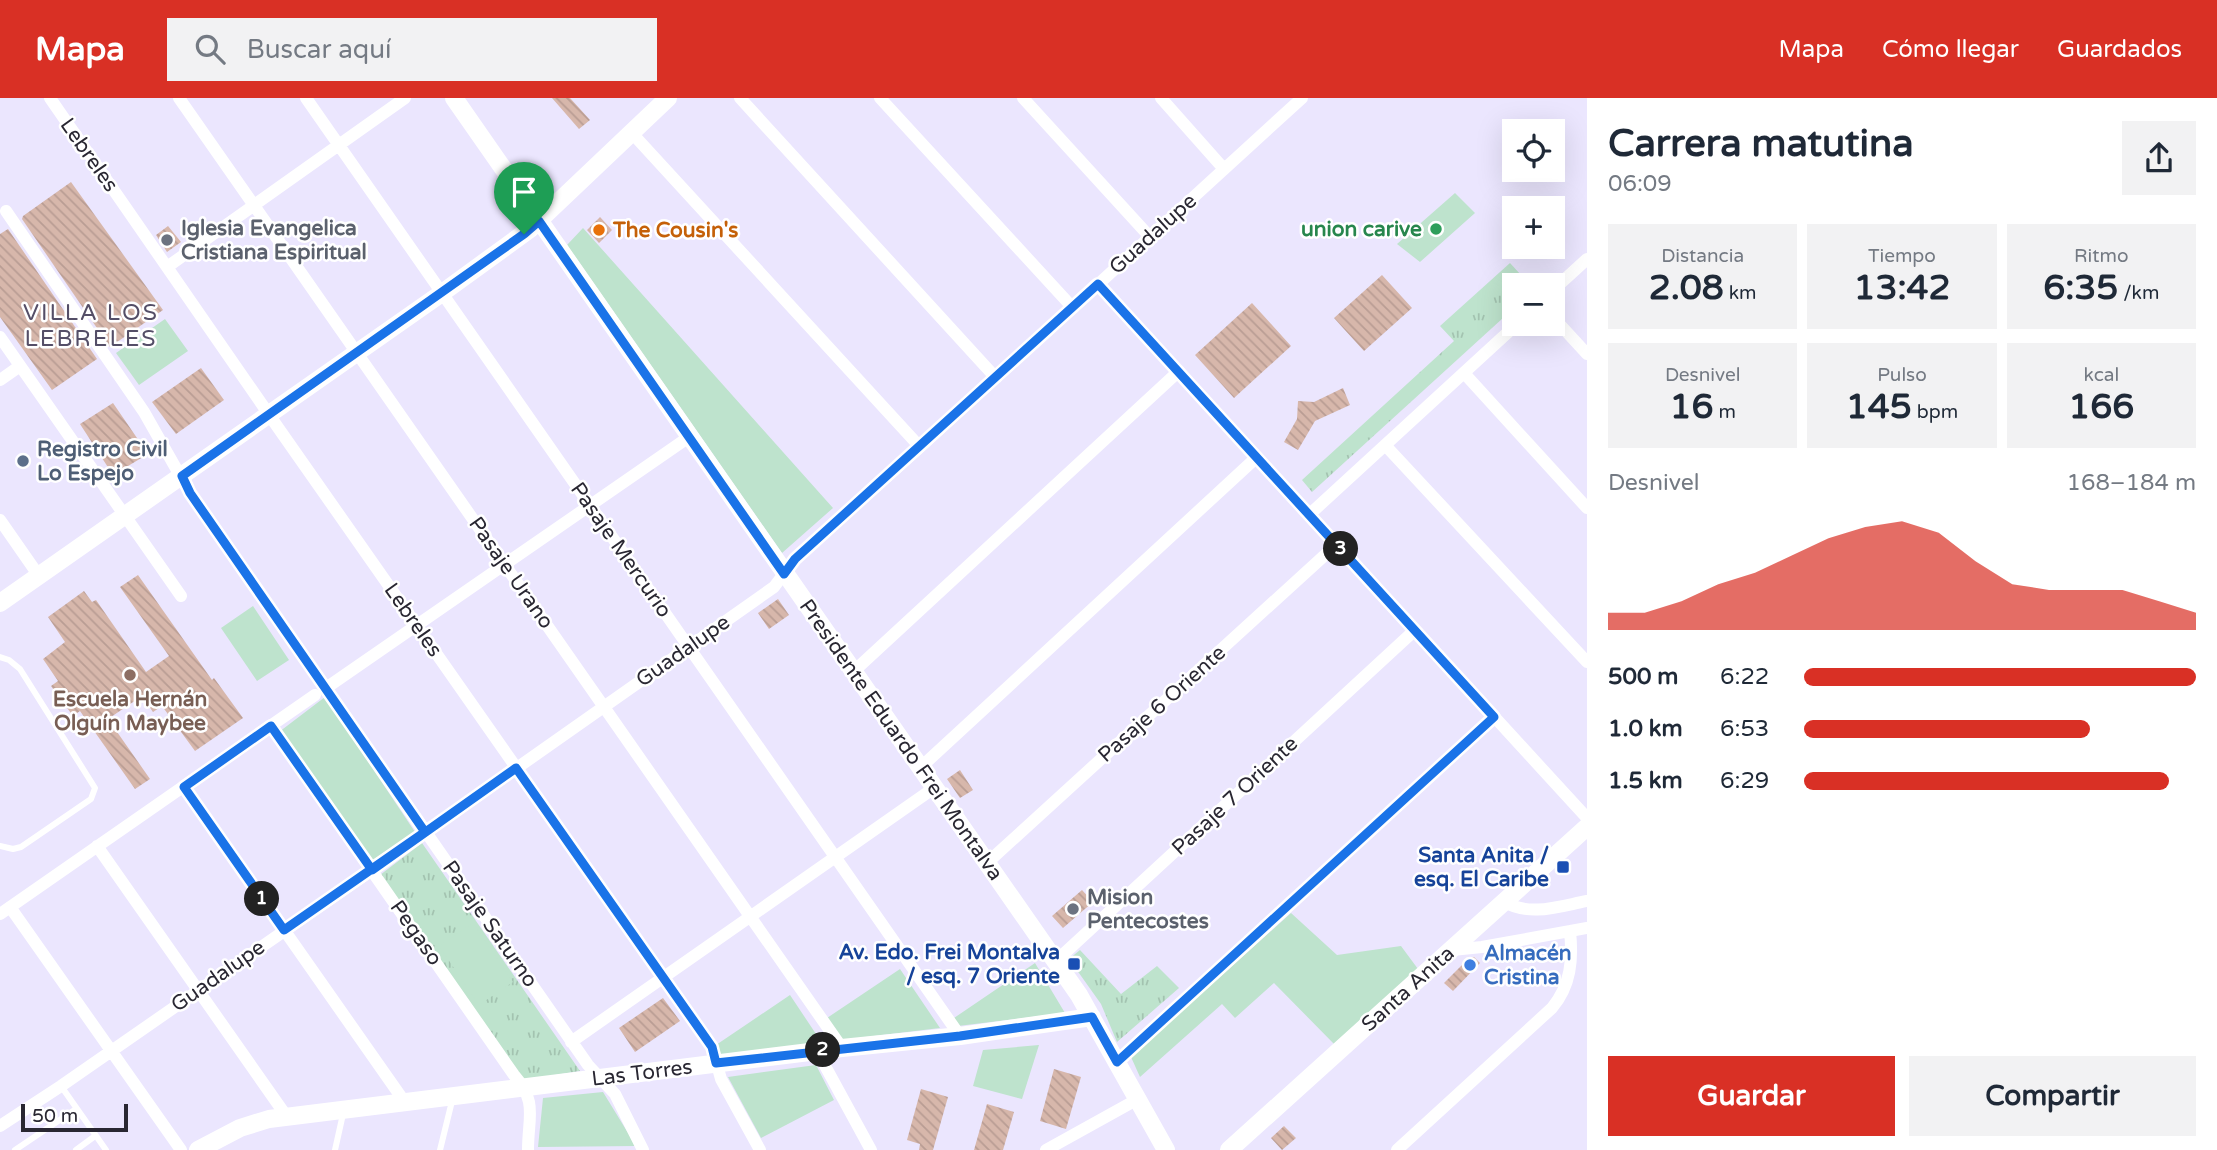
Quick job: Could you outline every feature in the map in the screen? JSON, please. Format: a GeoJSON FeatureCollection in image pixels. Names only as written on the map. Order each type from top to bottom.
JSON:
{"type":"FeatureCollection","features":[{"type":"Feature","properties":{"kind":"street","name":"Lebreles"},"geometry":{"type":"LineString","coordinates":[[50,98],[712,1047],[721,1079],[760,1150]]}},
{"type":"Feature","properties":{"kind":"street","name":"Pasaje Urano"},"geometry":{"type":"LineString","coordinates":[[179,98],[842,1048]]}},
{"type":"Feature","properties":{"kind":"street","name":"Pasaje Mercurio"},"geometry":{"type":"LineString","coordinates":[[306,98],[960,1036]]}},
{"type":"Feature","properties":{"kind":"street"},"geometry":{"type":"LineString","coordinates":[[167,267],[405,98]]}},
{"type":"Feature","properties":{"kind":"street","name":"Presidente Eduardo Frei Montalva"},"geometry":{"type":"LineString","coordinates":[[454,98],[1056,961],[1092,1017],[1166,1150]]}},
{"type":"Feature","properties":{"kind":"street"},"geometry":{"type":"LineString","coordinates":[[740,98],[996,378]]}},
{"type":"Feature","properties":{"kind":"street"},"geometry":{"type":"LineString","coordinates":[[880,98],[1073,307]]}},
{"type":"Feature","properties":{"kind":"street"},"geometry":{"type":"LineString","coordinates":[[1023,98],[1150,237]]}},
{"type":"Feature","properties":{"kind":"street"},"geometry":{"type":"LineString","coordinates":[[1161,98],[1224,169]]}},
{"type":"Feature","properties":{"kind":"street","name":"Guadalupe"},"geometry":{"type":"LineString","coordinates":[[0,1126],[372,870],[774,587],[795,559],[1302,98]]}},
{"type":"Feature","properties":{"kind":"street"},"geometry":{"type":"LineString","coordinates":[[0,603],[442,293],[539,221],[631,132],[658,101]]}},
{"type":"Feature","properties":{"kind":"street"},"geometry":{"type":"LineString","coordinates":[[631,132],[920,447]]}},
{"type":"Feature","properties":{"kind":"street","name":"Pasaje Saturno"},"geometry":{"type":"LineString","coordinates":[[6,211],[144,412],[190,493],[320,692],[425,832],[571,1042],[615,1094],[643,1150]]}},
{"type":"Feature","properties":{"kind":"street"},"geometry":{"type":"LineString","coordinates":[[1565,279],[1587,260]]}},
{"type":"Feature","properties":{"kind":"street"},"geometry":{"type":"LineString","coordinates":[[1098,284],[1587,818]]}},
{"type":"Feature","properties":{"kind":"street"},"geometry":{"type":"LineString","coordinates":[[1565,330],[1587,354]]}},
{"type":"Feature","properties":{"kind":"street"},"geometry":{"type":"LineString","coordinates":[[1310,514],[1504,336]]}},
{"type":"Feature","properties":{"kind":"street"},"geometry":{"type":"LineString","coordinates":[[0,337],[181,596]]}},
{"type":"Feature","properties":{"kind":"street"},"geometry":{"type":"LineString","coordinates":[[0,380],[20,366]]}},
{"type":"Feature","properties":{"kind":"street"},"geometry":{"type":"LineString","coordinates":[[853,672],[1179,371]]}},
{"type":"Feature","properties":{"kind":"street"},"geometry":{"type":"LineString","coordinates":[[1464,373],[1587,508]]}},
{"type":"Feature","properties":{"kind":"street"},"geometry":{"type":"LineString","coordinates":[[181,1150],[5,910],[689,437]]}},
{"type":"Feature","properties":{"kind":"street"},"geometry":{"type":"LineString","coordinates":[[1385,445],[1587,662]]}},
{"type":"Feature","properties":{"kind":"street"},"geometry":{"type":"LineString","coordinates":[[920,768],[1257,457]]}},
{"type":"Feature","properties":{"kind":"street"},"geometry":{"type":"LineString","coordinates":[[0,520],[39,576]]}},
{"type":"Feature","properties":{"kind":"street","name":"Pasaje 6 Oriente"},"geometry":{"type":"LineString","coordinates":[[987,863],[1336,544]]}},
{"type":"Feature","properties":{"kind":"street","name":"Pasaje 7 Oriente"},"geometry":{"type":"LineString","coordinates":[[1056,961],[1415,630]]}},
{"type":"Feature","properties":{"kind":"street"},"geometry":{"type":"LineString","coordinates":[[1117,1062],[1494,717]]}},
{"type":"Feature","properties":{"kind":"street","name":"Pegaso"},"geometry":{"type":"LineString","coordinates":[[271,726],[526,1088],[530,1104],[528,1150]]}},
{"type":"Feature","properties":{"kind":"street"},"geometry":{"type":"LineString","coordinates":[[184,787],[404,1101]]}},
{"type":"Feature","properties":{"kind":"street"},"geometry":{"type":"LineString","coordinates":[[571,1042],[934,788]]}},
{"type":"Feature","properties":{"kind":"street","name":"Santa Anita"},"geometry":{"type":"LineString","coordinates":[[1229,1150],[1587,827]]}},
{"type":"Feature","properties":{"kind":"street"},"geometry":{"type":"LineString","coordinates":[[97,846],[287,1117]]}},
{"type":"Feature","properties":{"kind":"street"},"geometry":{"type":"LineString","coordinates":[[1505,902],[1531,911],[1587,901]]}},
{"type":"Feature","properties":{"kind":"street"},"geometry":{"type":"LineString","coordinates":[[1452,950],[1587,928]]}},
{"type":"Feature","properties":{"kind":"street"},"geometry":{"type":"LineString","coordinates":[[1397,1150],[1552,1008],[1564,991],[1570,972],[1570,931]]}},
{"type":"Feature","properties":{"kind":"street","name":"Las Torres"},"geometry":{"type":"LineString","coordinates":[[208,1148],[250,1124],[345,1108],[960,1036],[1092,1017]]}},
{"type":"Feature","properties":{"kind":"street"},"geometry":{"type":"LineString","coordinates":[[817,1051],[871,1150]]}},
{"type":"Feature","properties":{"kind":"street"},"geometry":{"type":"LineString","coordinates":[[1046,1150],[1138,1099]]}},
{"type":"Feature","properties":{"kind":"lane"},"geometry":{"type":"LineString","coordinates":[[0,657],[20,669],[95,788],[91,799],[21,847],[13,849],[0,846]]}},
{"type":"Feature","properties":{"kind":"lane"},"geometry":{"type":"LineString","coordinates":[[61,1086],[106,1150]]}},
{"type":"Feature","properties":{"kind":"lane"},"geometry":{"type":"LineString","coordinates":[[440,1150],[453,1096]]}},
{"type":"Feature","properties":{"kind":"lane"},"geometry":{"type":"LineString","coordinates":[[335,1150],[345,1108]]}},
{"type":"Feature","properties":{"kind":"lane"},"geometry":{"type":"LineString","coordinates":[[15,1150],[27,1147],[76,1109]]}},
{"type":"Feature","properties":{"kind":"lane"},"geometry":{"type":"LineString","coordinates":[[76,1150],[95,1136]]}},
{"type":"Feature","properties":{"kind":"green space","name":"union carive"},"geometry":{"type":"Polygon","coordinates":[[[1455,193],[1475,213],[1420,262],[1397,244],[1455,193]]]}},
{"type":"Feature","properties":{"kind":"green space"},"geometry":{"type":"Polygon","coordinates":[[[583,228],[833,508],[782,553],[567,245],[583,228]]]}},
{"type":"Feature","properties":{"kind":"green space"},"geometry":{"type":"Polygon","coordinates":[[[1510,263],[1519,273],[1502,273],[1502,319],[1312,492],[1302,480],[1454,341],[1440,326],[1510,263]]]}},
{"type":"Feature","properties":{"kind":"green space"},"geometry":{"type":"Polygon","coordinates":[[[165,319],[188,351],[139,385],[116,353],[165,319]]]}},
{"type":"Feature","properties":{"kind":"green space"},"geometry":{"type":"Polygon","coordinates":[[[253,606],[289,660],[257,681],[221,628],[253,606]]]}},
{"type":"Feature","properties":{"kind":"green space"},"geometry":{"type":"Polygon","coordinates":[[[325,697],[415,832],[371,861],[279,732],[325,697]]]}},
{"type":"Feature","properties":{"kind":"green space"},"geometry":{"type":"Polygon","coordinates":[[[422,843],[580,1071],[524,1080],[380,875],[422,843]]]}},
{"type":"Feature","properties":{"kind":"green space"},"geometry":{"type":"Polygon","coordinates":[[[1291,913],[1337,955],[1401,946],[1418,969],[1336,1046],[1274,983],[1235,1018],[1222,1004],[1140,1077],[1131,1057],[1291,913]]]}},
{"type":"Feature","properties":{"kind":"green space"},"geometry":{"type":"Polygon","coordinates":[[[473,923],[513,982],[479,1005],[439,946],[473,923]]]}},
{"type":"Feature","properties":{"kind":"green space"},"geometry":{"type":"Polygon","coordinates":[[[1080,950],[1121,994],[1157,966],[1179,988],[1117,1042],[1101,1004],[1069,959],[1080,950]]]}},
{"type":"Feature","properties":{"kind":"green space"},"geometry":{"type":"Polygon","coordinates":[[[1035,963],[1065,1013],[958,1026],[954,1018],[1035,963]]]}},
{"type":"Feature","properties":{"kind":"green space"},"geometry":{"type":"Polygon","coordinates":[[[900,969],[940,1028],[841,1040],[827,1018],[900,969]]]}},
{"type":"Feature","properties":{"kind":"green space"},"geometry":{"type":"Polygon","coordinates":[[[790,995],[822,1043],[722,1056],[716,1045],[790,995]]]}},
{"type":"Feature","properties":{"kind":"green space"},"geometry":{"type":"Polygon","coordinates":[[[1039,1045],[1022,1099],[973,1086],[983,1050],[1039,1045]]]}},
{"type":"Feature","properties":{"kind":"green space"},"geometry":{"type":"Polygon","coordinates":[[[816,1065],[834,1100],[761,1138],[728,1077],[816,1065]]]}},
{"type":"Feature","properties":{"kind":"green space"},"geometry":{"type":"Polygon","coordinates":[[[603,1092],[636,1146],[538,1147],[543,1098],[603,1092]]]}},
{"type":"Feature","properties":{"kind":"building"},"geometry":{"type":"Polygon","coordinates":[[[552,98],[570,98],[590,120],[579,129],[552,98]]]}},
{"type":"Feature","properties":{"kind":"building"},"geometry":{"type":"Polygon","coordinates":[[[71,182],[163,310],[110,347],[22,219],[71,182]]]}},
{"type":"Feature","properties":{"kind":"building","name":"The Cousin's"},"geometry":{"type":"Polygon","coordinates":[[[600,217],[612,230],[599,243],[587,230],[600,217]]]}},
{"type":"Feature","properties":{"kind":"building","name":"Iglesia Evangelica Cristiana Espiritual"},"geometry":{"type":"Polygon","coordinates":[[[168,226],[181,242],[167,252],[156,235],[168,226]]]}},
{"type":"Feature","properties":{"kind":"building"},"geometry":{"type":"Polygon","coordinates":[[[8,229],[97,359],[52,390],[0,317],[0,234],[8,229]]]}},
{"type":"Feature","properties":{"kind":"building"},"geometry":{"type":"Polygon","coordinates":[[[1382,275],[1412,308],[1364,351],[1334,318],[1382,275]]]}},
{"type":"Feature","properties":{"kind":"building"},"geometry":{"type":"Polygon","coordinates":[[[1252,303],[1291,346],[1234,398],[1195,355],[1252,303]]]}},
{"type":"Feature","properties":{"kind":"building"},"geometry":{"type":"Polygon","coordinates":[[[201,368],[224,400],[176,434],[152,402],[201,368]]]}},
{"type":"Feature","properties":{"kind":"building"},"geometry":{"type":"Polygon","coordinates":[[[1343,388],[1350,405],[1315,421],[1298,450],[1284,442],[1297,419],[1298,401],[1314,402],[1343,388]]]}},
{"type":"Feature","properties":{"kind":"building"},"geometry":{"type":"Polygon","coordinates":[[[113,403],[148,454],[113,475],[80,424],[113,403]]]}},
{"type":"Feature","properties":{"kind":"building"},"geometry":{"type":"Polygon","coordinates":[[[138,575],[212,680],[214,678],[243,718],[195,751],[162,706],[153,712],[142,696],[108,719],[150,779],[135,789],[80,711],[73,716],[51,686],[58,681],[43,659],[65,642],[48,617],[84,591],[92,602],[96,600],[146,672],[169,656],[120,587],[138,575]]]}},
{"type":"Feature","properties":{"kind":"building"},"geometry":{"type":"Polygon","coordinates":[[[778,599],[789,615],[769,629],[758,613],[778,599]]]}},
{"type":"Feature","properties":{"kind":"building"},"geometry":{"type":"Polygon","coordinates":[[[960,770],[973,790],[960,798],[947,779],[960,770]]]}},
{"type":"Feature","properties":{"kind":"building","name":"Mision Pentecostes"},"geometry":{"type":"Polygon","coordinates":[[[1082,890],[1093,902],[1063,928],[1052,916],[1082,890]]]}},
{"type":"Feature","properties":{"kind":"building"},"geometry":{"type":"Polygon","coordinates":[[[1470,957],[1480,963],[1453,991],[1444,983],[1470,957]]]}},
{"type":"Feature","properties":{"kind":"building"},"geometry":{"type":"Polygon","coordinates":[[[663,998],[680,1021],[635,1052],[619,1028],[663,998]]]}},
{"type":"Feature","properties":{"kind":"building"},"geometry":{"type":"Polygon","coordinates":[[[1054,1069],[1081,1077],[1066,1129],[1040,1121],[1054,1069]]]}},
{"type":"Feature","properties":{"kind":"building"},"geometry":{"type":"Polygon","coordinates":[[[921,1089],[948,1097],[933,1150],[919,1150],[920,1144],[907,1140],[921,1089]]]}},
{"type":"Feature","properties":{"kind":"building"},"geometry":{"type":"Polygon","coordinates":[[[987,1104],[1014,1112],[1003,1150],[974,1150],[987,1104]]]}},
{"type":"Feature","properties":{"kind":"building"},"geometry":{"type":"Polygon","coordinates":[[[1284,1126],[1296,1138],[1282,1150],[1271,1138],[1284,1126]]]}},
{"type":"Feature","properties":{"kind":"place","name":"union carive"},"geometry":{"type":"Point","coordinates":[1436,229]}},
{"type":"Feature","properties":{"kind":"place","name":"The Cousin's"},"geometry":{"type":"Point","coordinates":[599,230]}},
{"type":"Feature","properties":{"kind":"place","name":"Iglesia Evangelica Cristiana Espiritual"},"geometry":{"type":"Point","coordinates":[167,240]}},
{"type":"Feature","properties":{"kind":"place","name":"Registro Civil Lo Espejo"},"geometry":{"type":"Point","coordinates":[23,461]}},
{"type":"Feature","properties":{"kind":"place","name":"Escuela Hernán Olguín Maybee"},"geometry":{"type":"Point","coordinates":[130,675]}},
{"type":"Feature","properties":{"kind":"place","name":"Santa Anita / esq. El Caribe"},"geometry":{"type":"Point","coordinates":[1563,867]}},
{"type":"Feature","properties":{"kind":"place","name":"Mision Pentecostes"},"geometry":{"type":"Point","coordinates":[1073,909]}},
{"type":"Feature","properties":{"kind":"place","name":"Av. Edo. Frei Montalva / esq. 7 Oriente"},"geometry":{"type":"Point","coordinates":[1074,964]}},
{"type":"Feature","properties":{"kind":"place","name":"Almacén Cristina"},"geometry":{"type":"Point","coordinates":[1470,965]}},
{"type":"Feature","properties":{"kind":"district","name":"VILLA LOS LEBRELES"},"geometry":{"type":"Point","coordinates":[91,326]}},
{"type":"Feature","properties":{"kind":"route"},"geometry":{"type":"LineString","coordinates":[[524,234],[182,476],[190,493],[425,832],[372,870],[284,930],[184,787],[271,726],[372,870],[516,768],[712,1047],[716,1063],[960,1036],[1092,1017],[1117,1062],[1494,717],[1098,284],[795,559],[784,574],[539,221],[524,234]]}}]}
